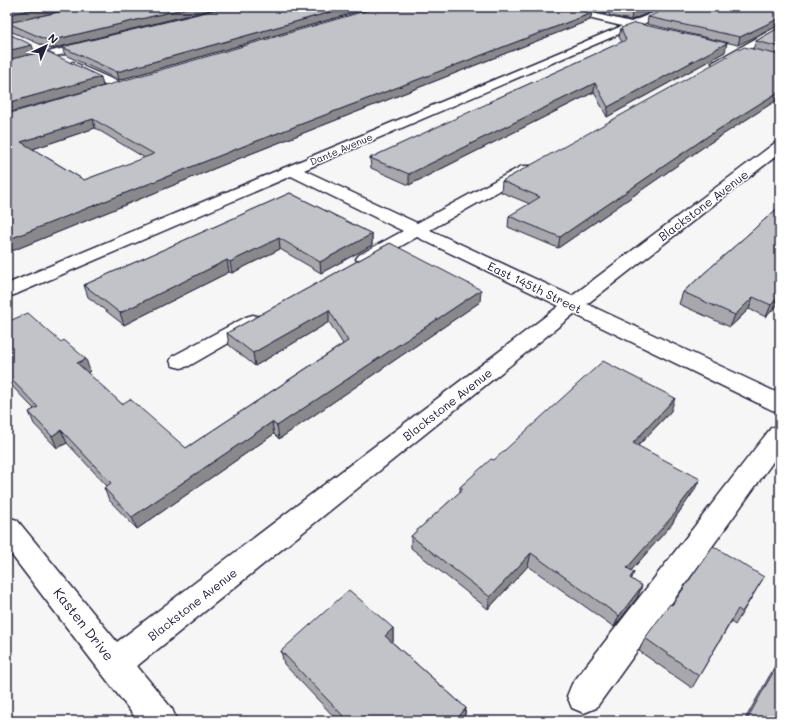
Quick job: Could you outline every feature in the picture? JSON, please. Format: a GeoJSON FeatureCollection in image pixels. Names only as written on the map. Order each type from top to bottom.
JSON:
{"type":"FeatureCollection","features":[{"type":"Feature","properties":{"kind":"street"},"geometry":{"type":"LineString","coordinates":[[9,32],[97,7]]}},
{"type":"Feature","properties":{"kind":"street"},"geometry":{"type":"LineString","coordinates":[[553,7],[648,29]]}},
{"type":"Feature","properties":{"kind":"street","name":"Dante Avenue"},"geometry":{"type":"LineString","coordinates":[[7,291],[675,7]]}},
{"type":"Feature","properties":{"kind":"street"},"geometry":{"type":"LineString","coordinates":[[706,69],[780,28]]}},
{"type":"Feature","properties":{"kind":"street"},"geometry":{"type":"LineString","coordinates":[[7,66],[104,41]]}},
{"type":"Feature","properties":{"kind":"street"},"geometry":{"type":"LineString","coordinates":[[32,46],[119,87]]}},
{"type":"Feature","properties":{"kind":"street"},"geometry":{"type":"LineString","coordinates":[[104,91],[134,82]]}},
{"type":"Feature","properties":{"kind":"street","name":"Blackstone Avenue"},"geometry":{"type":"LineString","coordinates":[[115,664],[573,305],[780,146]]}},
{"type":"Feature","properties":{"kind":"street"},"geometry":{"type":"LineString","coordinates":[[354,265],[541,161]]}},
{"type":"Feature","properties":{"kind":"street","name":"East 145th Street"},"geometry":{"type":"LineString","coordinates":[[291,170],[780,404]]}},
{"type":"Feature","properties":{"kind":"street"},"geometry":{"type":"LineString","coordinates":[[181,361],[264,315]]}},
{"type":"Feature","properties":{"kind":"street"},"geometry":{"type":"LineString","coordinates":[[584,696],[780,434]]}},
{"type":"Feature","properties":{"kind":"street","name":"Kasten Drive"},"geometry":{"type":"LineString","coordinates":[[7,528],[160,721]]}},
{"type":"Feature","properties":{"kind":"building"},"geometry":{"type":"Polygon","coordinates":[[[7,7],[44,7],[7,15],[7,7]]]}},
{"type":"Feature","properties":{"kind":"building"},"geometry":{"type":"Polygon","coordinates":[[[82,7],[191,7],[49,41],[8,23],[82,7]]]}},
{"type":"Feature","properties":{"kind":"building"},"geometry":{"type":"Polygon","coordinates":[[[227,7],[348,7],[117,72],[62,47],[227,7]]]}},
{"type":"Feature","properties":{"kind":"building"},"geometry":{"type":"Polygon","coordinates":[[[379,7],[567,7],[592,13],[249,144],[7,240],[7,114],[379,7]],[[93,119],[21,142],[84,180],[154,154],[93,119]]]}},
{"type":"Feature","properties":{"kind":"building"},"geometry":{"type":"Polygon","coordinates":[[[611,7],[647,7],[632,13],[611,7]]]}},
{"type":"Feature","properties":{"kind":"building"},"geometry":{"type":"Polygon","coordinates":[[[670,7],[780,7],[780,18],[740,37],[648,17],[670,7]]]}},
{"type":"Feature","properties":{"kind":"building"},"geometry":{"type":"Polygon","coordinates":[[[635,23],[727,43],[608,107],[595,83],[409,174],[370,158],[626,40],[621,28],[635,23]]]}},
{"type":"Feature","properties":{"kind":"building"},"geometry":{"type":"Polygon","coordinates":[[[780,27],[780,47],[756,41],[780,27]]]}},
{"type":"Feature","properties":{"kind":"building"},"geometry":{"type":"Polygon","coordinates":[[[7,33],[32,45],[7,51],[7,33]]]}},
{"type":"Feature","properties":{"kind":"building"},"geometry":{"type":"Polygon","coordinates":[[[744,47],[780,55],[780,91],[708,136],[560,237],[509,216],[540,197],[502,181],[744,47]]]}},
{"type":"Feature","properties":{"kind":"building"},"geometry":{"type":"Polygon","coordinates":[[[46,51],[101,77],[7,103],[7,60],[46,51]]]}},
{"type":"Feature","properties":{"kind":"building"},"geometry":{"type":"Polygon","coordinates":[[[290,193],[372,234],[320,262],[279,238],[230,262],[227,260],[120,313],[84,285],[290,193]]]}},
{"type":"Feature","properties":{"kind":"building"},"geometry":{"type":"Polygon","coordinates":[[[780,206],[780,295],[771,305],[753,297],[735,315],[683,292],[780,206]]]}},
{"type":"Feature","properties":{"kind":"building"},"geometry":{"type":"Polygon","coordinates":[[[390,243],[481,290],[277,426],[272,422],[132,517],[104,488],[111,483],[61,430],[52,436],[29,412],[38,407],[7,375],[7,322],[28,313],[61,342],[64,340],[86,359],[77,363],[122,404],[130,399],[186,448],[348,341],[329,310],[253,353],[227,333],[390,243]]]}},
{"type":"Feature","properties":{"kind":"building"},"geometry":{"type":"Polygon","coordinates":[[[603,361],[675,398],[633,443],[700,479],[676,510],[677,511],[627,568],[634,572],[630,578],[642,586],[619,616],[531,553],[490,597],[411,536],[463,489],[460,487],[491,459],[494,460],[603,361]]]}},
{"type":"Feature","properties":{"kind":"building"},"geometry":{"type":"Polygon","coordinates":[[[713,546],[764,577],[742,612],[738,609],[699,676],[645,638],[670,604],[672,605],[713,546]]]}},
{"type":"Feature","properties":{"kind":"building"},"geometry":{"type":"Polygon","coordinates":[[[349,590],[393,628],[385,636],[466,708],[455,721],[348,721],[281,651],[349,590]]]}},
{"type":"Feature","properties":{"kind":"building"},"geometry":{"type":"Polygon","coordinates":[[[780,660],[780,721],[746,721],[780,660]]]}}]}
